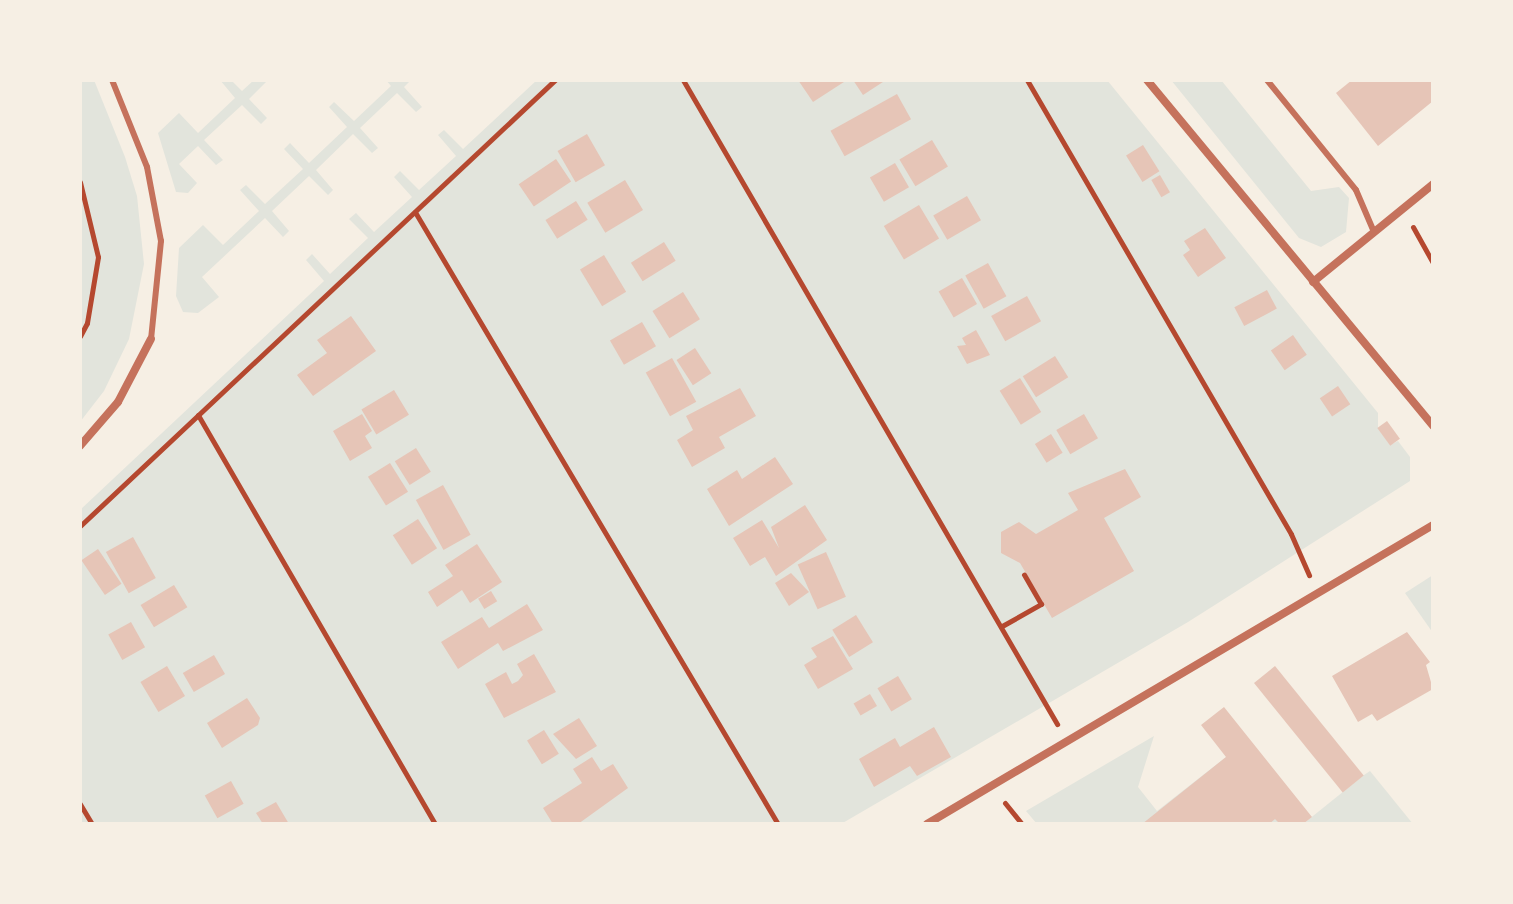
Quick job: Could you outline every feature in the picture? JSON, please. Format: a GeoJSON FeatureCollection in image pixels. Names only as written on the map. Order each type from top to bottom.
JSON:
{"type":"FeatureCollection","features":[{"type":"Feature","properties":{"kind":"street"},"geometry":{"type":"LineString","coordinates":[[1147,80],[1433,426]]}},
{"type":"Feature","properties":{"kind":"street"},"geometry":{"type":"LineString","coordinates":[[1313,282],[1433,184]]}},
{"type":"Feature","properties":{"kind":"street"},"geometry":{"type":"LineString","coordinates":[[80,446],[118,402],[151,339]]}},
{"type":"Feature","properties":{"kind":"street"},"geometry":{"type":"LineString","coordinates":[[927,824],[1433,525]]}},
{"type":"Feature","properties":{"kind":"lane"},"geometry":{"type":"LineString","coordinates":[[112,80],[147,167],[161,241],[151,339]]}},
{"type":"Feature","properties":{"kind":"lane"},"geometry":{"type":"LineString","coordinates":[[1267,80],[1356,190],[1374,232]]}},
{"type":"Feature","properties":{"kind":"path"},"geometry":{"type":"LineString","coordinates":[[80,526],[555,80]]}},
{"type":"Feature","properties":{"kind":"path"},"geometry":{"type":"LineString","coordinates":[[683,80],[1067,742]]}},
{"type":"Feature","properties":{"kind":"path"},"geometry":{"type":"LineString","coordinates":[[1027,80],[1291,534],[1317,594]]}},
{"type":"Feature","properties":{"kind":"path"},"geometry":{"type":"LineString","coordinates":[[80,182],[98,257],[87,323],[80,336]]}},
{"type":"Feature","properties":{"kind":"path"},"geometry":{"type":"LineString","coordinates":[[415,212],[778,824]]}},
{"type":"Feature","properties":{"kind":"path"},"geometry":{"type":"LineString","coordinates":[[198,415],[435,824]]}},
{"type":"Feature","properties":{"kind":"path"},"geometry":{"type":"LineString","coordinates":[[1002,626],[1041,604],[1024,574]]}},
{"type":"Feature","properties":{"kind":"path"},"geometry":{"type":"LineString","coordinates":[[80,804],[92,824]]}},
{"type":"Feature","properties":{"kind":"shaded area"},"geometry":{"type":"Polygon","coordinates":[[[80,80],[94,80],[125,157],[137,196],[144,264],[129,339],[104,391],[80,422],[80,80]]]}},
{"type":"Feature","properties":{"kind":"shaded area"},"geometry":{"type":"Polygon","coordinates":[[[220,80],[231,80],[242,91],[254,80],[268,80],[249,99],[267,118],[261,124],[242,105],[204,140],[223,160],[216,165],[198,146],[179,164],[197,183],[188,193],[176,192],[158,133],[179,113],[198,133],[235,98],[220,80]]]}},
{"type":"Feature","properties":{"kind":"shaded area"},"geometry":{"type":"Polygon","coordinates":[[[386,80],[411,80],[404,87],[422,107],[416,112],[397,93],[360,128],[378,148],[372,153],[353,134],[316,170],[333,190],[328,195],[309,176],[272,211],[289,231],[283,237],[265,218],[202,277],[219,297],[198,313],[183,312],[176,296],[179,248],[203,225],[223,245],[259,211],[240,190],[246,185],[265,204],[303,169],[284,149],[290,143],[309,163],[347,127],[329,107],[334,102],[354,121],[391,86],[386,80]]]}},
{"type":"Feature","properties":{"kind":"shaded area"},"geometry":{"type":"Polygon","coordinates":[[[537,80],[1107,80],[1378,413],[1378,428],[1390,445],[1398,441],[1410,457],[1410,481],[1188,622],[841,824],[80,824],[80,510],[324,281],[306,260],[312,254],[330,274],[368,238],[349,219],[356,213],[374,232],[412,197],[394,177],[400,171],[419,190],[456,156],[438,135],[444,130],[463,149],[537,80]]]}},
{"type":"Feature","properties":{"kind":"shaded area"},"geometry":{"type":"Polygon","coordinates":[[[1171,80],[1221,80],[1311,191],[1339,187],[1349,198],[1346,232],[1321,247],[1299,238],[1171,80]]]}},
{"type":"Feature","properties":{"kind":"shaded area"},"geometry":{"type":"Polygon","coordinates":[[[1433,575],[1433,633],[1405,593],[1433,575]]]}},
{"type":"Feature","properties":{"kind":"shaded area"},"geometry":{"type":"Polygon","coordinates":[[[1154,736],[1138,787],[1157,811],[1226,757],[1280,824],[1037,824],[1026,811],[1154,736]]]}},
{"type":"Feature","properties":{"kind":"shaded area"},"geometry":{"type":"Polygon","coordinates":[[[1370,771],[1413,824],[1303,824],[1364,775],[1370,771]]]}},
{"type":"Feature","properties":{"kind":"building"},"geometry":{"type":"Polygon","coordinates":[[[798,80],[847,80],[813,102],[798,80]]]}},
{"type":"Feature","properties":{"kind":"building"},"geometry":{"type":"Polygon","coordinates":[[[853,80],[886,80],[863,95],[853,80]]]}},
{"type":"Feature","properties":{"kind":"building"},"geometry":{"type":"Polygon","coordinates":[[[1352,80],[1433,80],[1433,101],[1378,146],[1336,93],[1352,80]]]}},
{"type":"Feature","properties":{"kind":"building"},"geometry":{"type":"Polygon","coordinates":[[[897,94],[911,119],[845,156],[831,131],[897,94]]]}},
{"type":"Feature","properties":{"kind":"building"},"geometry":{"type":"Polygon","coordinates":[[[587,134],[605,165],[576,182],[558,151],[587,134]]]}},
{"type":"Feature","properties":{"kind":"building"},"geometry":{"type":"Polygon","coordinates":[[[932,140],[948,167],[915,186],[899,160],[932,140]]]}},
{"type":"Feature","properties":{"kind":"building"},"geometry":{"type":"Polygon","coordinates":[[[1143,145],[1159,171],[1142,182],[1126,156],[1143,145]]]}},
{"type":"Feature","properties":{"kind":"building"},"geometry":{"type":"Polygon","coordinates":[[[556,159],[571,181],[534,207],[519,184],[556,159]]]}},
{"type":"Feature","properties":{"kind":"building"},"geometry":{"type":"Polygon","coordinates":[[[895,163],[909,187],[884,202],[870,178],[895,163]]]}},
{"type":"Feature","properties":{"kind":"building"},"geometry":{"type":"Polygon","coordinates":[[[1160,175],[1170,192],[1161,197],[1151,180],[1160,175]]]}},
{"type":"Feature","properties":{"kind":"building"},"geometry":{"type":"Polygon","coordinates":[[[625,180],[643,210],[605,233],[587,203],[625,180]]]}},
{"type":"Feature","properties":{"kind":"building"},"geometry":{"type":"Polygon","coordinates":[[[967,196],[981,220],[947,240],[933,216],[967,196]]]}},
{"type":"Feature","properties":{"kind":"building"},"geometry":{"type":"Polygon","coordinates":[[[576,201],[588,220],[557,239],[545,220],[576,201]]]}},
{"type":"Feature","properties":{"kind":"building"},"geometry":{"type":"Polygon","coordinates":[[[919,205],[939,238],[904,260],[884,226],[919,205]]]}},
{"type":"Feature","properties":{"kind":"building"},"geometry":{"type":"Polygon","coordinates":[[[1205,228],[1226,258],[1198,277],[1183,255],[1190,250],[1184,241],[1205,228]]]}},
{"type":"Feature","properties":{"kind":"building"},"geometry":{"type":"Polygon","coordinates":[[[664,242],[676,261],[643,281],[631,263],[664,242]]]}},
{"type":"Feature","properties":{"kind":"building"},"geometry":{"type":"Polygon","coordinates":[[[604,255],[626,292],[602,306],[580,269],[604,255]]]}},
{"type":"Feature","properties":{"kind":"building"},"geometry":{"type":"Polygon","coordinates":[[[988,263],[1006,296],[984,309],[965,276],[988,263]]]}},
{"type":"Feature","properties":{"kind":"building"},"geometry":{"type":"Polygon","coordinates":[[[962,278],[977,304],[954,317],[939,292],[962,278]]]}},
{"type":"Feature","properties":{"kind":"building"},"geometry":{"type":"Polygon","coordinates":[[[1267,290],[1277,309],[1244,326],[1234,307],[1267,290]]]}},
{"type":"Feature","properties":{"kind":"building"},"geometry":{"type":"Polygon","coordinates":[[[683,292],[700,319],[669,338],[652,311],[683,292]]]}},
{"type":"Feature","properties":{"kind":"building"},"geometry":{"type":"Polygon","coordinates":[[[1027,296],[1041,321],[1005,341],[991,316],[1027,296]]]}},
{"type":"Feature","properties":{"kind":"building"},"geometry":{"type":"Polygon","coordinates":[[[351,316],[376,351],[313,396],[297,375],[327,353],[317,340],[351,316]]]}},
{"type":"Feature","properties":{"kind":"building"},"geometry":{"type":"Polygon","coordinates":[[[642,322],[656,346],[624,365],[610,340],[642,322]]]}},
{"type":"Feature","properties":{"kind":"building"},"geometry":{"type":"Polygon","coordinates":[[[976,330],[990,355],[967,364],[957,346],[966,345],[962,338],[976,330]]]}},
{"type":"Feature","properties":{"kind":"building"},"geometry":{"type":"Polygon","coordinates":[[[1293,335],[1307,355],[1285,370],[1271,350],[1293,335]]]}},
{"type":"Feature","properties":{"kind":"building"},"geometry":{"type":"Polygon","coordinates":[[[695,348],[711,373],[693,385],[677,360],[695,348]]]}},
{"type":"Feature","properties":{"kind":"building"},"geometry":{"type":"Polygon","coordinates":[[[1055,356],[1068,377],[1036,397],[1023,376],[1055,356]]]}},
{"type":"Feature","properties":{"kind":"building"},"geometry":{"type":"Polygon","coordinates":[[[672,358],[696,402],[670,416],[646,373],[672,358]]]}},
{"type":"Feature","properties":{"kind":"building"},"geometry":{"type":"Polygon","coordinates":[[[1020,378],[1041,412],[1021,425],[1000,391],[1020,378]]]}},
{"type":"Feature","properties":{"kind":"building"},"geometry":{"type":"Polygon","coordinates":[[[1338,386],[1350,404],[1332,417],[1320,398],[1338,386]]]}},
{"type":"Feature","properties":{"kind":"building"},"geometry":{"type":"Polygon","coordinates":[[[740,388],[756,416],[719,437],[725,448],[692,467],[677,440],[693,430],[686,416],[740,388]]]}},
{"type":"Feature","properties":{"kind":"building"},"geometry":{"type":"Polygon","coordinates":[[[394,390],[409,415],[376,434],[361,410],[394,390]]]}},
{"type":"Feature","properties":{"kind":"building"},"geometry":{"type":"Polygon","coordinates":[[[362,414],[372,431],[365,436],[372,448],[350,461],[333,431],[362,414]]]}},
{"type":"Feature","properties":{"kind":"building"},"geometry":{"type":"Polygon","coordinates":[[[1084,414],[1098,438],[1070,454],[1056,430],[1084,414]]]}},
{"type":"Feature","properties":{"kind":"building"},"geometry":{"type":"Polygon","coordinates":[[[1387,421],[1400,439],[1390,446],[1377,428],[1387,421]]]}},
{"type":"Feature","properties":{"kind":"building"},"geometry":{"type":"Polygon","coordinates":[[[1051,434],[1063,453],[1047,463],[1035,444],[1051,434]]]}},
{"type":"Feature","properties":{"kind":"building"},"geometry":{"type":"Polygon","coordinates":[[[416,448],[431,472],[410,485],[395,461],[416,448]]]}},
{"type":"Feature","properties":{"kind":"building"},"geometry":{"type":"Polygon","coordinates":[[[775,457],[793,484],[729,526],[707,489],[737,470],[742,479],[775,457]]]}},
{"type":"Feature","properties":{"kind":"building"},"geometry":{"type":"Polygon","coordinates":[[[390,463],[408,492],[386,506],[368,477],[390,463]]]}},
{"type":"Feature","properties":{"kind":"building"},"geometry":{"type":"Polygon","coordinates":[[[1125,469],[1141,497],[1104,518],[1134,571],[1052,618],[1020,563],[1001,553],[1001,532],[1019,522],[1036,534],[1078,510],[1068,493],[1125,469]]]}},
{"type":"Feature","properties":{"kind":"building"},"geometry":{"type":"Polygon","coordinates":[[[443,485],[471,535],[444,550],[416,500],[443,485]]]}},
{"type":"Feature","properties":{"kind":"building"},"geometry":{"type":"Polygon","coordinates":[[[805,505],[827,540],[776,576],[765,557],[750,566],[733,538],[762,520],[779,548],[771,527],[805,505]]]}},
{"type":"Feature","properties":{"kind":"building"},"geometry":{"type":"Polygon","coordinates":[[[418,519],[437,548],[412,565],[393,535],[418,519]]]}},
{"type":"Feature","properties":{"kind":"building"},"geometry":{"type":"Polygon","coordinates":[[[133,537],[156,578],[129,593],[106,552],[133,537]]]}},
{"type":"Feature","properties":{"kind":"building"},"geometry":{"type":"Polygon","coordinates":[[[477,544],[502,582],[470,603],[462,590],[437,607],[428,592],[453,576],[445,565],[477,544]]]}},
{"type":"Feature","properties":{"kind":"building"},"geometry":{"type":"Polygon","coordinates":[[[98,549],[121,584],[105,595],[81,560],[98,549]]]}},
{"type":"Feature","properties":{"kind":"building"},"geometry":{"type":"Polygon","coordinates":[[[826,552],[846,597],[818,609],[798,565],[826,552]]]}},
{"type":"Feature","properties":{"kind":"building"},"geometry":{"type":"Polygon","coordinates":[[[791,573],[809,592],[789,606],[775,583],[791,573]]]}},
{"type":"Feature","properties":{"kind":"building"},"geometry":{"type":"Polygon","coordinates":[[[174,585],[187,607],[154,627],[141,605],[174,585]]]}},
{"type":"Feature","properties":{"kind":"building"},"geometry":{"type":"Polygon","coordinates":[[[491,591],[497,601],[484,609],[478,599],[491,591]]]}},
{"type":"Feature","properties":{"kind":"building"},"geometry":{"type":"Polygon","coordinates":[[[527,604],[543,630],[503,651],[498,643],[458,669],[441,642],[482,617],[489,628],[527,604]]]}},
{"type":"Feature","properties":{"kind":"building"},"geometry":{"type":"Polygon","coordinates":[[[856,615],[873,642],[849,657],[832,630],[856,615]]]}},
{"type":"Feature","properties":{"kind":"building"},"geometry":{"type":"Polygon","coordinates":[[[131,622],[145,647],[122,660],[108,635],[131,622]]]}},
{"type":"Feature","properties":{"kind":"building"},"geometry":{"type":"Polygon","coordinates":[[[1407,632],[1430,662],[1426,665],[1433,689],[1377,721],[1372,714],[1358,722],[1332,676],[1407,632]]]}},
{"type":"Feature","properties":{"kind":"building"},"geometry":{"type":"Polygon","coordinates":[[[833,636],[853,669],[818,689],[804,665],[817,657],[811,648],[833,636]]]}},
{"type":"Feature","properties":{"kind":"building"},"geometry":{"type":"Polygon","coordinates":[[[534,654],[556,692],[504,718],[485,684],[506,672],[512,684],[518,681],[523,675],[517,664],[534,654]]]}},
{"type":"Feature","properties":{"kind":"building"},"geometry":{"type":"Polygon","coordinates":[[[214,655],[225,674],[194,692],[183,673],[214,655]]]}},
{"type":"Feature","properties":{"kind":"building"},"geometry":{"type":"Polygon","coordinates":[[[167,666],[185,696],[158,712],[140,682],[167,666]]]}},
{"type":"Feature","properties":{"kind":"building"},"geometry":{"type":"Polygon","coordinates":[[[1275,666],[1364,776],[1343,793],[1254,683],[1275,666]]]}},
{"type":"Feature","properties":{"kind":"building"},"geometry":{"type":"Polygon","coordinates":[[[898,676],[912,699],[891,712],[877,688],[898,676]]]}},
{"type":"Feature","properties":{"kind":"building"},"geometry":{"type":"Polygon","coordinates":[[[870,694],[877,706],[861,716],[854,704],[870,694]]]}},
{"type":"Feature","properties":{"kind":"building"},"geometry":{"type":"Polygon","coordinates":[[[247,698],[260,718],[258,725],[222,748],[207,723],[247,698]]]}},
{"type":"Feature","properties":{"kind":"building"},"geometry":{"type":"Polygon","coordinates":[[[1224,707],[1312,817],[1303,824],[1280,824],[1275,819],[1269,824],[1142,824],[1226,757],[1201,725],[1224,707]]]}},
{"type":"Feature","properties":{"kind":"building"},"geometry":{"type":"Polygon","coordinates":[[[579,718],[597,746],[576,759],[553,734],[579,718]]]}},
{"type":"Feature","properties":{"kind":"building"},"geometry":{"type":"Polygon","coordinates":[[[934,727],[951,757],[917,776],[910,766],[874,787],[859,759],[895,738],[900,747],[934,727]]]}},
{"type":"Feature","properties":{"kind":"building"},"geometry":{"type":"Polygon","coordinates":[[[544,730],[559,754],[542,764],[527,741],[544,730]]]}},
{"type":"Feature","properties":{"kind":"building"},"geometry":{"type":"Polygon","coordinates":[[[592,757],[601,771],[613,764],[628,788],[578,824],[553,824],[543,808],[582,783],[573,769],[592,757]]]}},
{"type":"Feature","properties":{"kind":"building"},"geometry":{"type":"Polygon","coordinates":[[[231,781],[244,804],[217,818],[205,796],[231,781]]]}},
{"type":"Feature","properties":{"kind":"building"},"geometry":{"type":"Polygon","coordinates":[[[276,802],[289,824],[263,824],[256,813],[276,802]]]}}]}
